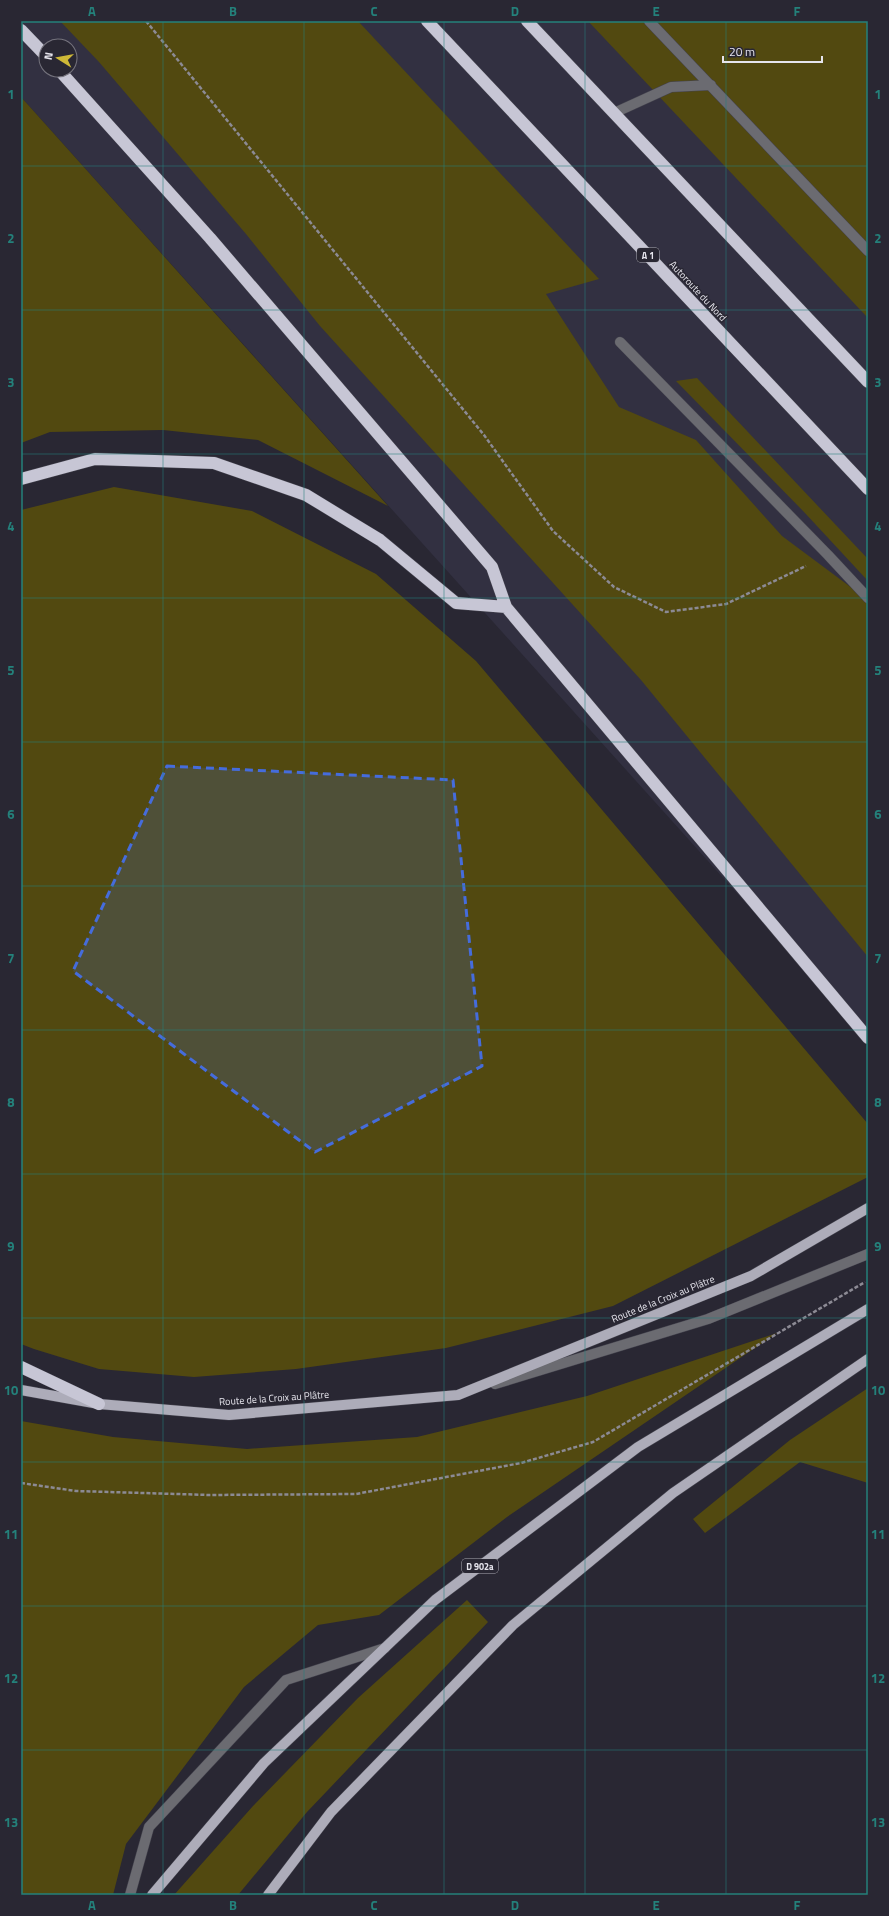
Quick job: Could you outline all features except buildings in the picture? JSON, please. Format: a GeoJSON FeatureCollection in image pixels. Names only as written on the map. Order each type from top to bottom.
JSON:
{"type":"FeatureCollection","features":[{"type":"Feature","properties":{"kind":"highway","name":"Autoroute du Nord"},"geometry":{"type":"LineString","coordinates":[[428,21],[868,489]]}},
{"type":"Feature","properties":{"kind":"highway"},"geometry":{"type":"LineString","coordinates":[[527,21],[868,382]]}},
{"type":"Feature","properties":{"kind":"highway"},"geometry":{"type":"LineString","coordinates":[[21,30],[38,48]]}},
{"type":"Feature","properties":{"kind":"highway"},"geometry":{"type":"LineString","coordinates":[[66,78],[210,238],[492,567],[506,606],[868,1038]]}},
{"type":"Feature","properties":{"kind":"highway"},"geometry":{"type":"LineString","coordinates":[[21,479],[95,459],[214,463],[306,495],[380,540],[456,603],[506,606]]}},
{"type":"Feature","properties":{"kind":"highway"},"geometry":{"type":"LineString","coordinates":[[21,1367],[99,1404]]}},
{"type":"Feature","properties":{"kind":"main road","name":"Route de la Croix au Plâtre"},"geometry":{"type":"LineString","coordinates":[[21,1390],[99,1404],[229,1415],[458,1395],[751,1276],[868,1208]]}},
{"type":"Feature","properties":{"kind":"main road","name":"D 902a"},"geometry":{"type":"LineString","coordinates":[[152,1895],[264,1763],[435,1600],[638,1447],[868,1309]]}},
{"type":"Feature","properties":{"kind":"main road"},"geometry":{"type":"LineString","coordinates":[[268,1895],[331,1812],[513,1625],[673,1493],[868,1359]]}},
{"type":"Feature","properties":{"kind":"street"},"geometry":{"type":"LineString","coordinates":[[649,21],[868,251]]}},
{"type":"Feature","properties":{"kind":"street"},"geometry":{"type":"LineString","coordinates":[[614,113],[671,87],[711,85]]}},
{"type":"Feature","properties":{"kind":"street"},"geometry":{"type":"LineString","coordinates":[[620,342],[868,598]]}},
{"type":"Feature","properties":{"kind":"street","name":"Route de la Croix au Plâtre"},"geometry":{"type":"LineString","coordinates":[[458,1395],[708,1318],[868,1254]]}},
{"type":"Feature","properties":{"kind":"street"},"geometry":{"type":"LineString","coordinates":[[130,1895],[149,1827],[286,1680],[385,1648]]}},
{"type":"Feature","properties":{"kind":"path"},"geometry":{"type":"LineString","coordinates":[[146,21],[484,435],[553,531],[614,587],[666,612],[726,604],[828,555]]}},
{"type":"Feature","properties":{"kind":"path"},"geometry":{"type":"LineString","coordinates":[[21,1483],[76,1491],[210,1495],[356,1494],[520,1463],[593,1442],[868,1280]]}},
{"type":"Feature","properties":{"kind":"highlighted area"},"geometry":{"type":"Polygon","coordinates":[[[167,766],[453,780],[482,1066],[315,1152],[73,971],[167,766]]]}},
{"type":"Feature","properties":{"kind":"shaded area"},"geometry":{"type":"Polygon","coordinates":[[[21,21],[868,21],[868,1039],[21,97],[21,21]]]}},
{"type":"Feature","properties":{"kind":"shaded area"},"geometry":{"type":"Polygon","coordinates":[[[60,21],[358,21],[599,279],[546,294],[619,407],[696,440],[782,536],[868,600],[868,957],[641,680],[320,326],[246,234],[99,62],[78,40],[78,38],[76,38],[60,21]]]}},
{"type":"Feature","properties":{"kind":"shaded area"},"geometry":{"type":"Polygon","coordinates":[[[588,21],[868,21],[868,318],[588,21]]]}},
{"type":"Feature","properties":{"kind":"shaded area"},"geometry":{"type":"Polygon","coordinates":[[[21,97],[388,506],[258,440],[163,430],[50,432],[21,443],[21,97]]]}},
{"type":"Feature","properties":{"kind":"shaded area"},"geometry":{"type":"Polygon","coordinates":[[[697,378],[868,559],[868,581],[804,512],[676,381],[697,378]]]}},
{"type":"Feature","properties":{"kind":"shaded area"},"geometry":{"type":"Polygon","coordinates":[[[114,487],[252,511],[376,574],[476,661],[868,1124],[868,1177],[613,1306],[446,1348],[296,1369],[194,1377],[99,1369],[21,1344],[21,510],[114,487]]]}},
{"type":"Feature","properties":{"kind":"shaded area"},"geometry":{"type":"Polygon","coordinates":[[[777,1333],[507,1517],[379,1615],[318,1625],[244,1687],[126,1844],[113,1895],[21,1895],[21,1421],[113,1437],[247,1449],[417,1437],[587,1396],[777,1333]]]}},
{"type":"Feature","properties":{"kind":"shaded area"},"geometry":{"type":"Polygon","coordinates":[[[868,1388],[868,1483],[800,1462],[705,1533],[693,1519],[790,1440],[868,1388]]]}},
{"type":"Feature","properties":{"kind":"shaded area"},"geometry":{"type":"Polygon","coordinates":[[[467,1600],[488,1622],[307,1812],[238,1895],[174,1895],[253,1806],[358,1698],[467,1600]]]}}]}
